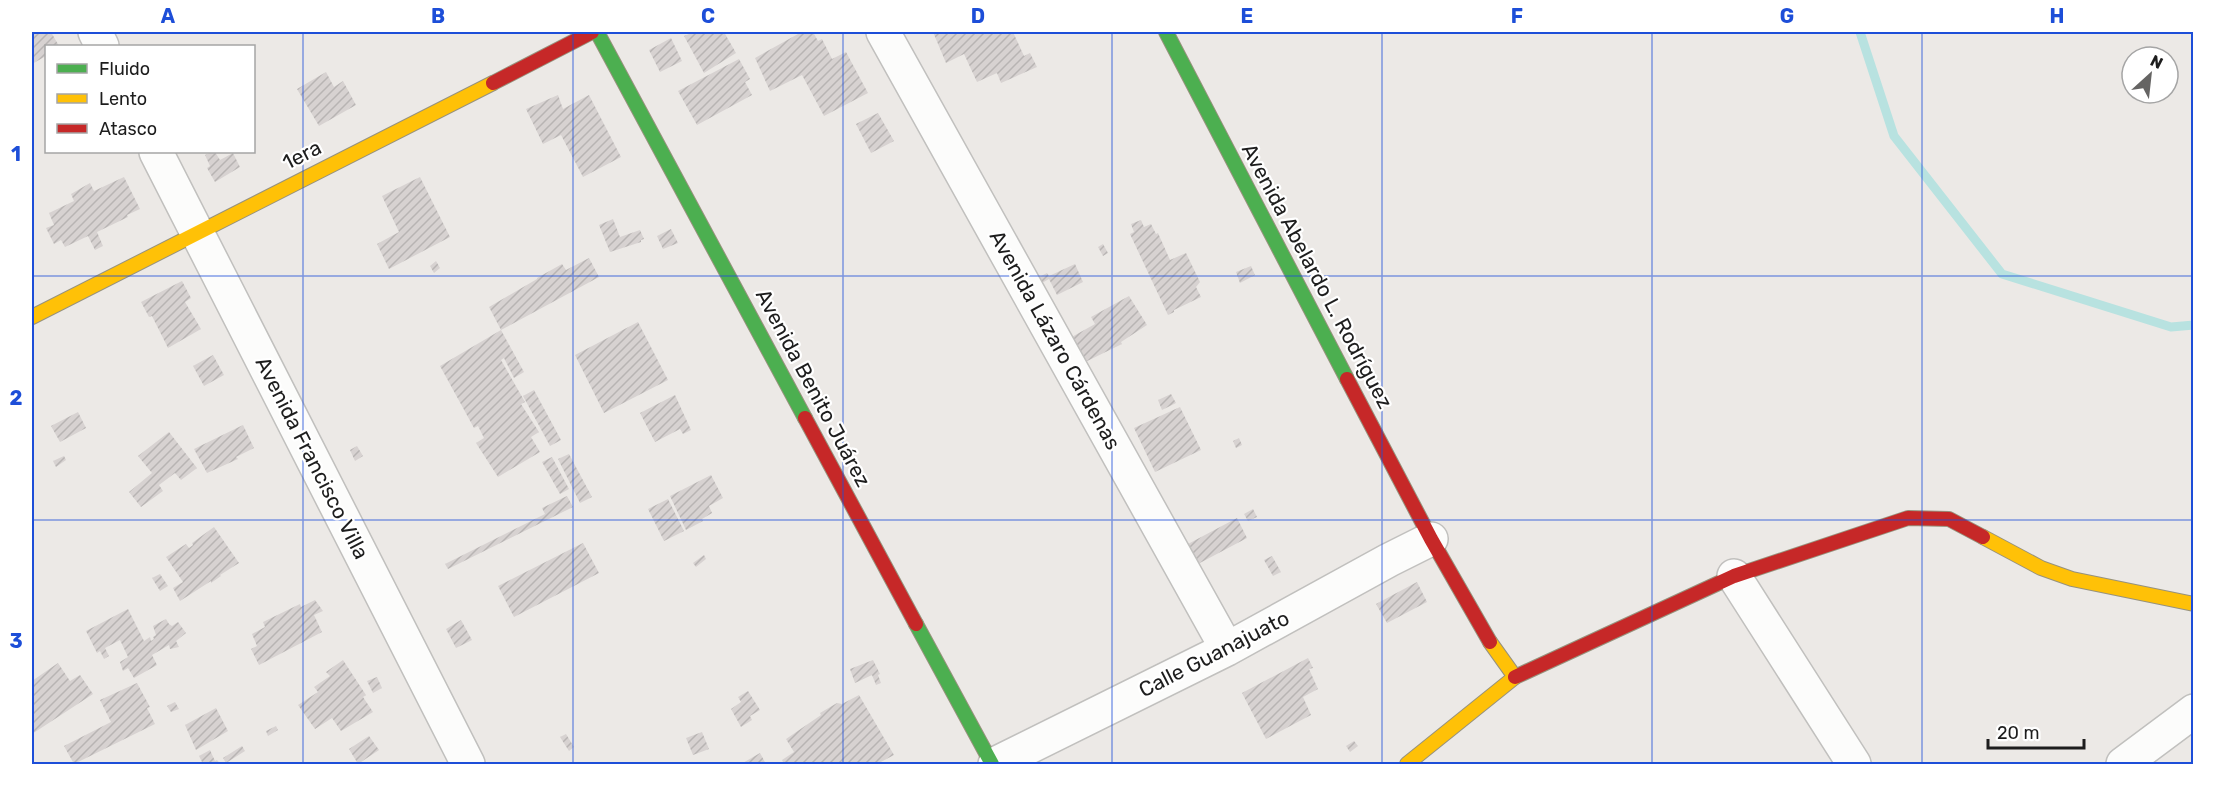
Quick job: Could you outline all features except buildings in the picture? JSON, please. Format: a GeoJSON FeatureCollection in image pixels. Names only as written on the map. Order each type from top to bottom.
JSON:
{"type":"FeatureCollection","features":[{"type":"Feature","properties":{"kind":"street","name":"1era"},"geometry":{"type":"LineString","coordinates":[[32,317],[594,32]]}},
{"type":"Feature","properties":{"kind":"street","name":"Avenida Benito Juárez"},"geometry":{"type":"LineString","coordinates":[[594,32],[994,765]]}},
{"type":"Feature","properties":{"kind":"street","name":"Avenida Lázaro Cárdenas"},"geometry":{"type":"LineString","coordinates":[[883,32],[1227,649]]}},
{"type":"Feature","properties":{"kind":"street","name":"Avenida Abelardo L. Rodríguez"},"geometry":{"type":"LineString","coordinates":[[1166,32],[1431,539],[1488,638],[1515,677]]}},
{"type":"Feature","properties":{"kind":"street","name":"Avenida Francisco Villa"},"geometry":{"type":"LineString","coordinates":[[157,153],[468,765]]}},
{"type":"Feature","properties":{"kind":"street"},"geometry":{"type":"LineString","coordinates":[[1407,765],[1515,677],[1734,576],[1908,518],[1949,519],[2041,568],[2072,579],[2193,603]]}},
{"type":"Feature","properties":{"kind":"street","name":"Calle Guanajuato"},"geometry":{"type":"LineString","coordinates":[[994,765],[1227,649],[1431,539]]}},
{"type":"Feature","properties":{"kind":"street"},"geometry":{"type":"LineString","coordinates":[[1734,576],[1854,765]]}},
{"type":"Feature","properties":{"kind":"street"},"geometry":{"type":"LineString","coordinates":[[2123,765],[2193,711]]}},
{"type":"Feature","properties":{"kind":"waterway"},"geometry":{"type":"LineString","coordinates":[[1860,32],[1894,136],[2002,274],[2171,327],[2194,325]]}},
{"type":"Feature","properties":{"kind":"traffic: fast"},"geometry":{"type":"LineString","coordinates":[[597,32],[805,418]]}},
{"type":"Feature","properties":{"kind":"traffic: fast"},"geometry":{"type":"LineString","coordinates":[[1166,32],[1347,379]]}},
{"type":"Feature","properties":{"kind":"traffic: fast"},"geometry":{"type":"LineString","coordinates":[[916,624],[992,764]]}},
{"type":"Feature","properties":{"kind":"traffic: slow"},"geometry":{"type":"LineString","coordinates":[[32,317],[493,83]]}},
{"type":"Feature","properties":{"kind":"traffic: slow"},"geometry":{"type":"LineString","coordinates":[[1983,537],[2041,568],[2072,579],[2194,604]]}},
{"type":"Feature","properties":{"kind":"traffic: slow"},"geometry":{"type":"LineString","coordinates":[[1407,764],[1515,677],[1490,642]]}},
{"type":"Feature","properties":{"kind":"traffic: jam"},"geometry":{"type":"LineString","coordinates":[[493,83],[592,32]]}},
{"type":"Feature","properties":{"kind":"traffic: jam"},"geometry":{"type":"LineString","coordinates":[[1347,379],[1431,539],[1490,642]]}},
{"type":"Feature","properties":{"kind":"traffic: jam"},"geometry":{"type":"LineString","coordinates":[[805,418],[916,624]]}},
{"type":"Feature","properties":{"kind":"traffic: jam"},"geometry":{"type":"LineString","coordinates":[[1515,677],[1734,576],[1908,518],[1949,519],[1983,537]]}}]}
